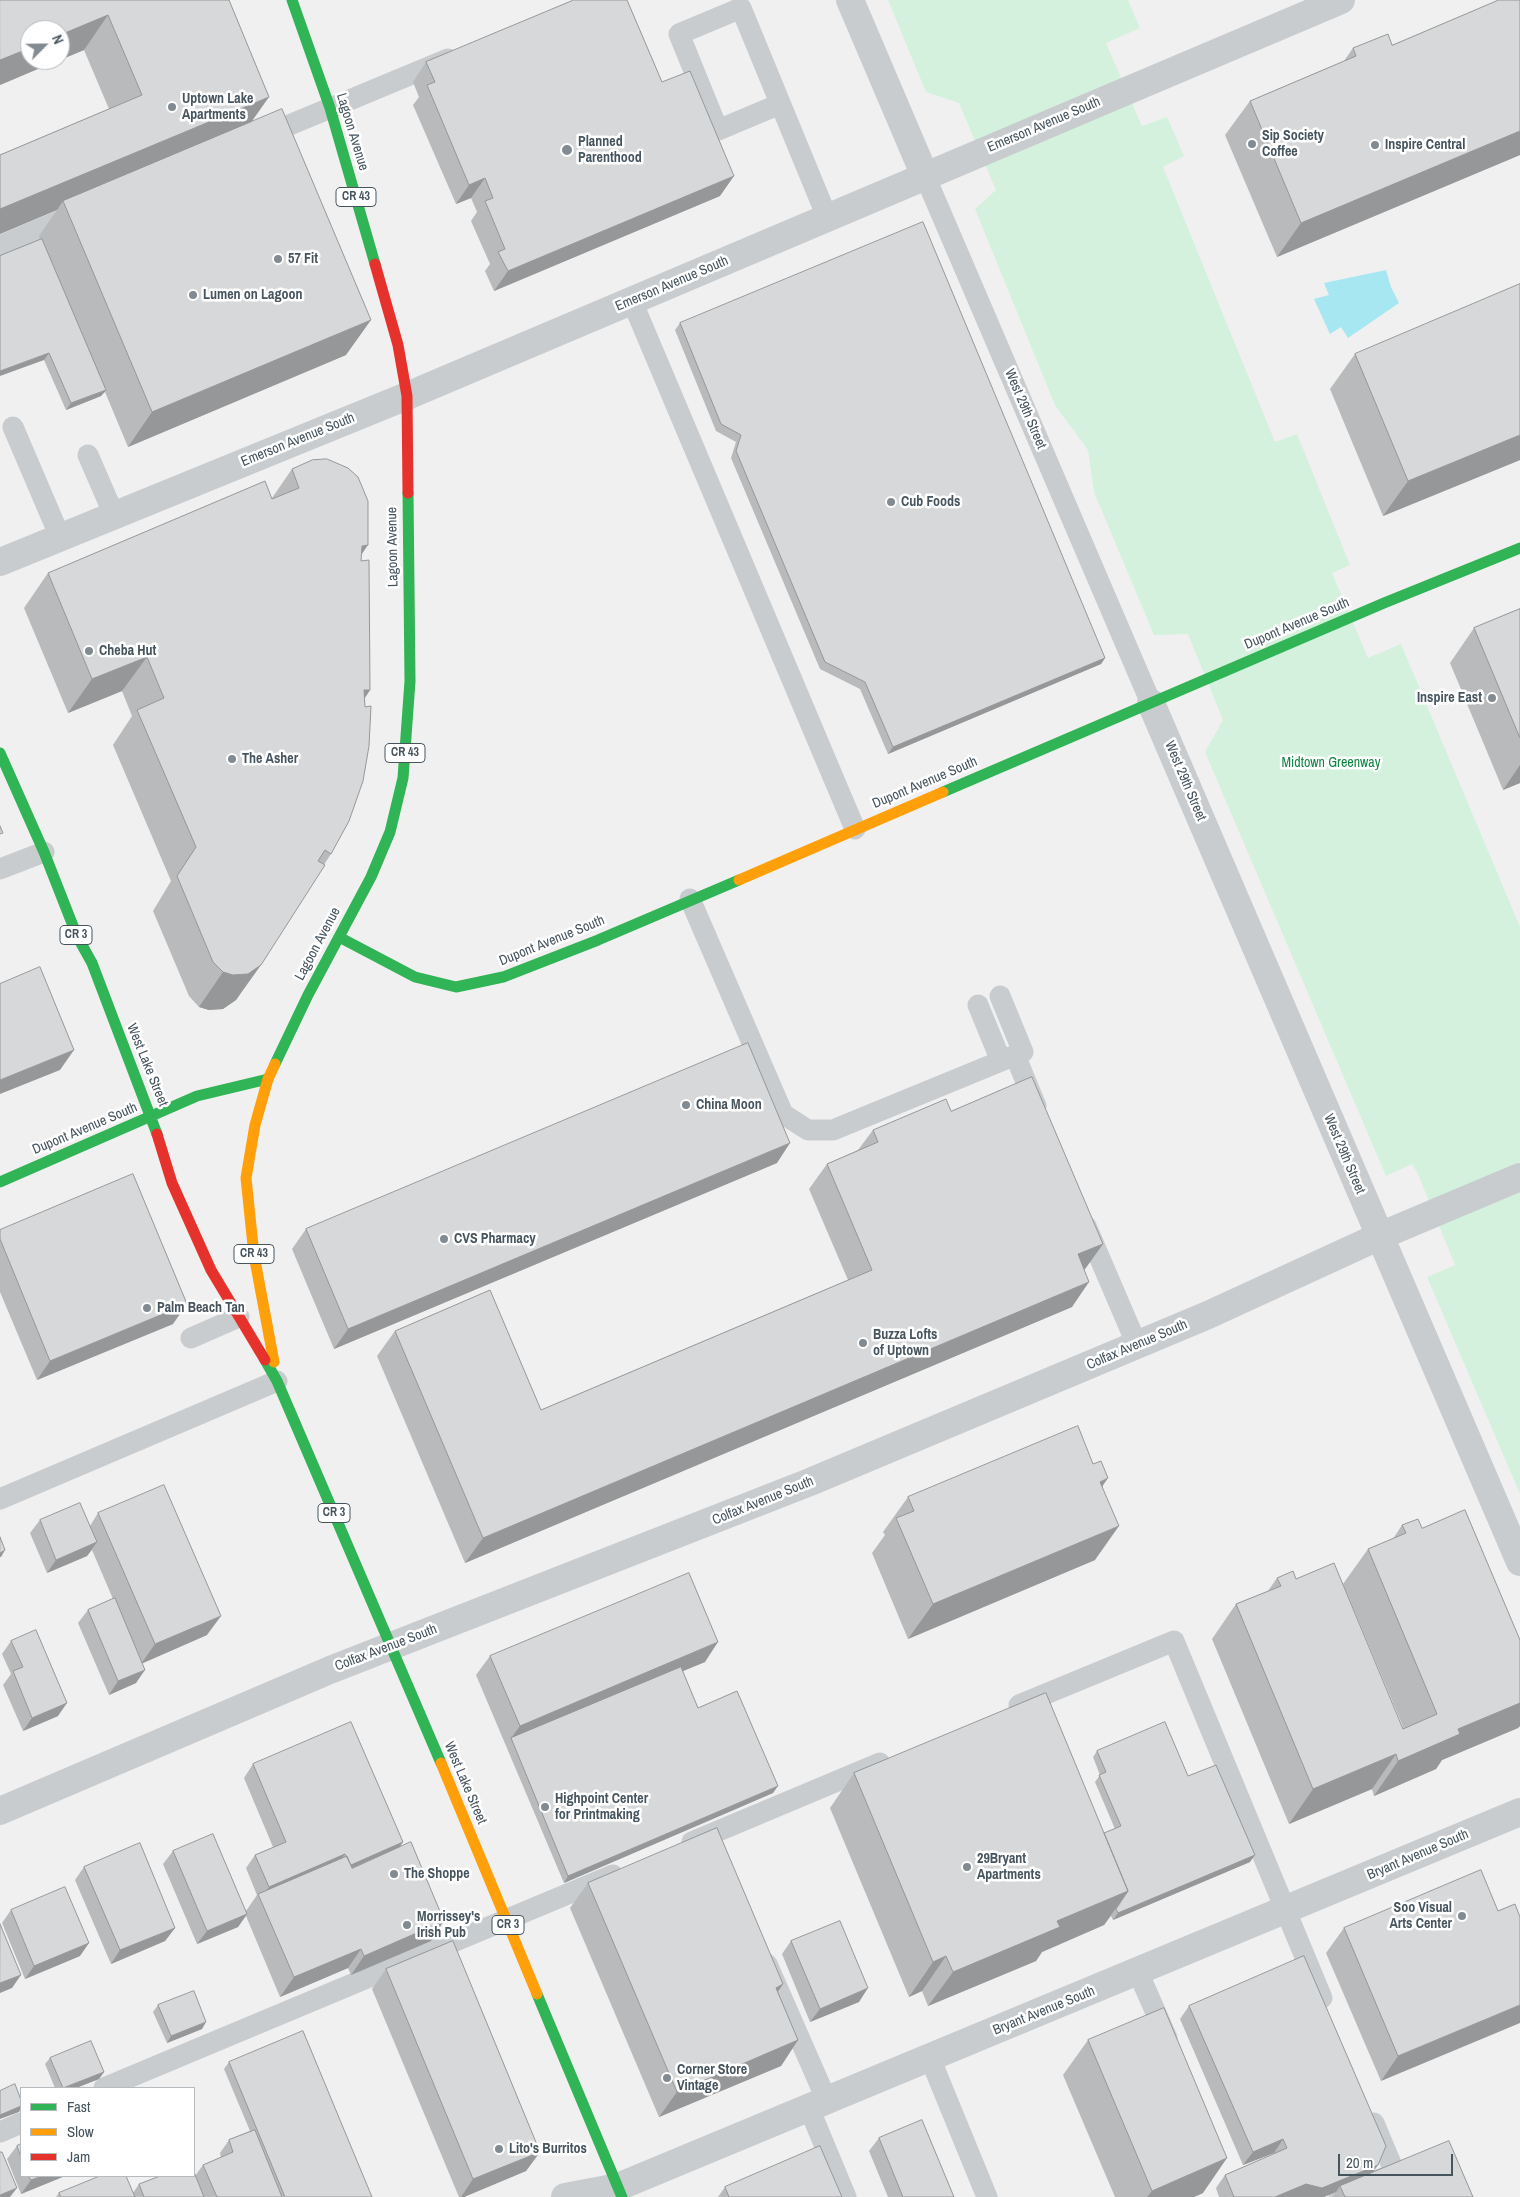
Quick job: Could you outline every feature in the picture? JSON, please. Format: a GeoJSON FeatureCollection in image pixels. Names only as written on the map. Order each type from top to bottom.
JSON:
{"type":"FeatureCollection","features":[{"type":"Feature","properties":{"kind":"main road","name":"Lagoon Avenue"},"geometry":{"type":"LineString","coordinates":[[268,1079],[308,995],[371,877],[390,832],[403,778],[410,680],[407,396],[396,336],[330,108],[292,0]]}},
{"type":"Feature","properties":{"kind":"main road","name":"Dupont Avenue South"},"geometry":{"type":"LineString","coordinates":[[339,937],[416,977],[456,986],[503,977],[598,940],[1384,603],[1520,548]]}},
{"type":"Feature","properties":{"kind":"main road","name":"West Lake Street"},"geometry":{"type":"LineString","coordinates":[[0,753],[44,852],[77,936],[92,963],[152,1117],[172,1183],[212,1270],[278,1381],[392,1645],[620,2192]]}},
{"type":"Feature","properties":{"kind":"main road","name":"Dupont Avenue South"},"geometry":{"type":"LineString","coordinates":[[0,1182],[197,1096],[268,1079]]}},
{"type":"Feature","properties":{"kind":"main road","name":"West Lake Street"},"geometry":{"type":"LineString","coordinates":[[268,1079],[255,1125],[246,1178],[254,1254],[278,1381]]}},
{"type":"Feature","properties":{"kind":"street","name":"West 29th Street"},"geometry":{"type":"LineString","coordinates":[[850,0],[925,176]]}},
{"type":"Feature","properties":{"kind":"street","name":"Emerson Avenue South"},"geometry":{"type":"LineString","coordinates":[[0,562],[407,396],[1153,78],[1341,0]]}},
{"type":"Feature","properties":{"kind":"street","name":"West 29th Street"},"geometry":{"type":"LineString","coordinates":[[1151,703],[1520,1562]]}},
{"type":"Feature","properties":{"kind":"street","name":"Colfax Avenue South"},"geometry":{"type":"LineString","coordinates":[[0,1811],[392,1645],[746,1509],[1208,1315],[1380,1236],[1520,1177]]}},
{"type":"Feature","properties":{"kind":"street","name":"Bryant Avenue South"},"geometry":{"type":"LineString","coordinates":[[565,2197],[620,2192],[818,2105],[1520,1812]]}},
{"type":"Feature","properties":{"kind":"lane"},"geometry":{"type":"LineString","coordinates":[[780,104],[718,130],[679,34],[741,8],[827,217]]}},
{"type":"Feature","properties":{"kind":"lane"},"geometry":{"type":"LineString","coordinates":[[243,144],[471,50]]}},
{"type":"Feature","properties":{"kind":"lane","name":"West 29th Street"},"geometry":{"type":"LineString","coordinates":[[925,176],[1151,703]]}},
{"type":"Feature","properties":{"kind":"lane"},"geometry":{"type":"LineString","coordinates":[[0,246],[90,208]]}},
{"type":"Feature","properties":{"kind":"lane"},"geometry":{"type":"LineString","coordinates":[[632,301],[855,829]]}},
{"type":"Feature","properties":{"kind":"lane"},"geometry":{"type":"LineString","coordinates":[[13,427],[60,537]]}},
{"type":"Feature","properties":{"kind":"lane"},"geometry":{"type":"LineString","coordinates":[[88,454],[114,515]]}},
{"type":"Feature","properties":{"kind":"lane"},"geometry":{"type":"LineString","coordinates":[[0,869],[44,852]]}},
{"type":"Feature","properties":{"kind":"lane"},"geometry":{"type":"LineString","coordinates":[[690,899],[783,1114],[808,1130],[833,1130],[1013,1056]]}},
{"type":"Feature","properties":{"kind":"lane"},"geometry":{"type":"LineString","coordinates":[[1000,996],[1013,1056]]}},
{"type":"Feature","properties":{"kind":"lane"},"geometry":{"type":"LineString","coordinates":[[978,1005],[1013,1056],[1045,1128]]}},
{"type":"Feature","properties":{"kind":"lane"},"geometry":{"type":"LineString","coordinates":[[1079,1209],[1136,1345]]}},
{"type":"Feature","properties":{"kind":"lane"},"geometry":{"type":"LineString","coordinates":[[191,1338],[239,1317]]}},
{"type":"Feature","properties":{"kind":"lane"},"geometry":{"type":"LineString","coordinates":[[0,1499],[278,1381]]}},
{"type":"Feature","properties":{"kind":"lane"},"geometry":{"type":"LineString","coordinates":[[1000,1713],[1174,1641],[1331,2019]]}},
{"type":"Feature","properties":{"kind":"lane"},"geometry":{"type":"LineString","coordinates":[[678,1847],[898,1756]]}},
{"type":"Feature","properties":{"kind":"lane"},"geometry":{"type":"LineString","coordinates":[[106,2087],[632,1866]]}},
{"type":"Feature","properties":{"kind":"lane"},"geometry":{"type":"LineString","coordinates":[[760,1948],[818,2105],[846,2197]]}},
{"type":"Feature","properties":{"kind":"lane"},"geometry":{"type":"LineString","coordinates":[[1138,1972],[1174,2055]]}},
{"type":"Feature","properties":{"kind":"lane"},"geometry":{"type":"LineString","coordinates":[[930,2058],[987,2197]]}},
{"type":"Feature","properties":{"kind":"lane"},"geometry":{"type":"LineString","coordinates":[[1339,2197],[1395,2173],[1368,2109]]}},
{"type":"Feature","properties":{"kind":"lane"},"geometry":{"type":"LineString","coordinates":[[0,2132],[20,2123]]}},
{"type":"Feature","properties":{"kind":"green space","name":"Midtown Greenway"},"geometry":{"type":"Polygon","coordinates":[[[888,0],[1128,0],[1140,28],[1106,43],[1142,126],[1167,117],[1184,156],[1163,167],[1275,442],[1297,434],[1350,565],[1332,573],[1368,658],[1401,644],[1520,927],[1520,1494],[1427,1277],[1455,1265],[1418,1174],[1412,1164],[1386,1176],[1205,752],[1223,720],[1188,634],[1154,635],[1094,492],[1088,450],[1055,405],[975,209],[996,190],[959,103],[926,92],[888,0]]]}},
{"type":"Feature","properties":{"kind":"water"},"geometry":{"type":"Polygon","coordinates":[[[1386,270],[1391,287],[1399,303],[1348,338],[1341,327],[1330,334],[1314,299],[1329,295],[1324,283],[1386,270]]]}},
{"type":"Feature","properties":{"kind":"building","name":"Uptown Lake Apartments"},"geometry":{"type":"Polygon","coordinates":[[[0,0],[229,0],[269,97],[0,209],[0,155],[142,95],[108,15],[70,31],[70,20],[20,20],[20,52],[0,60],[0,0]]]}},
{"type":"Feature","properties":{"kind":"building","name":"Planned Parenthood"},"geometry":{"type":"Polygon","coordinates":[[[574,0],[627,0],[662,82],[690,71],[734,176],[508,271],[498,252],[505,249],[485,201],[493,198],[485,178],[469,185],[427,85],[435,82],[426,62],[574,0]]]}},
{"type":"Feature","properties":{"kind":"building","name":"Inspire Central"},"geometry":{"type":"Polygon","coordinates":[[[1499,0],[1520,0],[1520,131],[1301,223],[1250,101],[1356,56],[1353,48],[1388,34],[1392,45],[1499,0]]]}},
{"type":"Feature","properties":{"kind":"building","name":"Lumen on Lagoon"},"geometry":{"type":"Polygon","coordinates":[[[282,109],[371,320],[152,412],[63,201],[282,109]]]}},
{"type":"Feature","properties":{"kind":"building","name":"Cub Foods"},"geometry":{"type":"Polygon","coordinates":[[[923,222],[1105,658],[893,747],[865,682],[825,662],[736,451],[741,435],[721,424],[680,323],[923,222]]]}},
{"type":"Feature","properties":{"kind":"building"},"geometry":{"type":"Polygon","coordinates":[[[42,239],[106,390],[71,403],[49,353],[0,371],[0,256],[42,239]]]}},
{"type":"Feature","properties":{"kind":"building"},"geometry":{"type":"Polygon","coordinates":[[[1520,284],[1520,435],[1408,481],[1355,354],[1520,284]]]}},
{"type":"Feature","properties":{"kind":"building","name":"The Asher"},"geometry":{"type":"Polygon","coordinates":[[[327,459],[348,468],[358,477],[368,501],[368,545],[362,546],[361,561],[369,560],[370,690],[364,690],[365,707],[371,706],[369,746],[363,781],[349,821],[331,854],[325,850],[318,861],[325,865],[261,965],[248,974],[233,975],[223,972],[213,962],[177,876],[196,847],[137,710],[164,698],[147,657],[92,679],[48,573],[265,481],[272,499],[299,488],[292,469],[312,460],[327,459]]]}},
{"type":"Feature","properties":{"kind":"building"},"geometry":{"type":"Polygon","coordinates":[[[1520,609],[1520,738],[1474,628],[1520,609]]]}},
{"type":"Feature","properties":{"kind":"building"},"geometry":{"type":"Polygon","coordinates":[[[40,967],[74,1050],[0,1080],[0,984],[40,967]]]}},
{"type":"Feature","properties":{"kind":"building"},"geometry":{"type":"Polygon","coordinates":[[[748,1043],[790,1143],[348,1329],[306,1229],[748,1043]]]}},
{"type":"Feature","properties":{"kind":"building","name":"Buzza Lofts of Uptown"},"geometry":{"type":"Polygon","coordinates":[[[1032,1077],[1103,1244],[1078,1254],[1089,1282],[483,1538],[395,1331],[490,1290],[541,1410],[872,1270],[827,1164],[878,1142],[873,1130],[946,1099],[951,1111],[1032,1077]]]}},
{"type":"Feature","properties":{"kind":"building"},"geometry":{"type":"Polygon","coordinates":[[[133,1174],[187,1304],[50,1361],[0,1239],[0,1230],[133,1174]]]}},
{"type":"Feature","properties":{"kind":"building"},"geometry":{"type":"Polygon","coordinates":[[[1078,1426],[1093,1464],[1101,1461],[1108,1478],[1100,1482],[1119,1526],[933,1604],[896,1518],[914,1511],[908,1497],[1078,1426]]]}},
{"type":"Feature","properties":{"kind":"building"},"geometry":{"type":"Polygon","coordinates":[[[164,1485],[221,1616],[155,1644],[98,1513],[164,1485]]]}},
{"type":"Feature","properties":{"kind":"building"},"geometry":{"type":"Polygon","coordinates":[[[80,1503],[97,1542],[56,1560],[40,1520],[80,1503]]]}},
{"type":"Feature","properties":{"kind":"building"},"geometry":{"type":"Polygon","coordinates":[[[1465,1510],[1520,1640],[1520,1703],[1458,1729],[1460,1734],[1398,1761],[1396,1754],[1313,1789],[1236,1604],[1281,1586],[1277,1578],[1293,1571],[1296,1579],[1334,1563],[1403,1729],[1437,1714],[1368,1549],[1406,1533],[1402,1525],[1418,1519],[1422,1528],[1465,1510]]]}},
{"type":"Feature","properties":{"kind":"building"},"geometry":{"type":"Polygon","coordinates":[[[0,1537],[5,1550],[0,1553],[0,1537]]]}},
{"type":"Feature","properties":{"kind":"building"},"geometry":{"type":"Polygon","coordinates":[[[689,1573],[718,1642],[520,1726],[490,1656],[689,1573]]]}},
{"type":"Feature","properties":{"kind":"building"},"geometry":{"type":"Polygon","coordinates":[[[115,1598],[145,1670],[118,1681],[88,1610],[115,1598]]]}},
{"type":"Feature","properties":{"kind":"building"},"geometry":{"type":"Polygon","coordinates":[[[36,1630],[67,1703],[32,1718],[13,1671],[23,1667],[11,1641],[36,1630]]]}},
{"type":"Feature","properties":{"kind":"building"},"geometry":{"type":"Polygon","coordinates":[[[681,1667],[698,1708],[737,1691],[778,1786],[568,1876],[511,1738],[681,1667]]]}},
{"type":"Feature","properties":{"kind":"building","name":"29Bryant Apartments"},"geometry":{"type":"Polygon","coordinates":[[[1046,1693],[1128,1891],[1057,1921],[1060,1927],[953,1972],[946,1956],[933,1962],[854,1773],[1046,1693]]]}},
{"type":"Feature","properties":{"kind":"building"},"geometry":{"type":"Polygon","coordinates":[[[351,1722],[403,1842],[351,1865],[345,1854],[269,1887],[255,1855],[286,1842],[253,1764],[351,1722]]]}},
{"type":"Feature","properties":{"kind":"building"},"geometry":{"type":"Polygon","coordinates":[[[1165,1722],[1188,1776],[1216,1765],[1255,1855],[1118,1913],[1116,1909],[1128,1891],[1104,1833],[1121,1826],[1099,1775],[1106,1772],[1097,1751],[1165,1722]]]}},
{"type":"Feature","properties":{"kind":"building"},"geometry":{"type":"Polygon","coordinates":[[[717,1828],[783,1984],[776,1988],[798,2040],[677,2092],[588,1883],[717,1828]]]}},
{"type":"Feature","properties":{"kind":"building"},"geometry":{"type":"Polygon","coordinates":[[[213,1834],[247,1914],[207,1931],[173,1851],[213,1834]]]}},
{"type":"Feature","properties":{"kind":"building"},"geometry":{"type":"Polygon","coordinates":[[[411,1842],[444,1921],[364,1956],[361,1949],[294,1977],[258,1894],[347,1856],[352,1868],[411,1842]]]}},
{"type":"Feature","properties":{"kind":"building"},"geometry":{"type":"Polygon","coordinates":[[[140,1843],[175,1928],[120,1950],[84,1867],[140,1843]]]}},
{"type":"Feature","properties":{"kind":"building"},"geometry":{"type":"Polygon","coordinates":[[[1481,1870],[1498,1911],[1515,1904],[1520,1917],[1520,2005],[1398,2056],[1344,1928],[1481,1870]]]}},
{"type":"Feature","properties":{"kind":"building"},"geometry":{"type":"Polygon","coordinates":[[[65,1887],[89,1943],[34,1966],[11,1910],[65,1887]]]}},
{"type":"Feature","properties":{"kind":"building"},"geometry":{"type":"Polygon","coordinates":[[[840,1921],[868,1988],[820,2009],[791,1941],[840,1921]]]}},
{"type":"Feature","properties":{"kind":"building"},"geometry":{"type":"Polygon","coordinates":[[[0,1924],[21,1975],[0,1983],[0,1924]]]}},
{"type":"Feature","properties":{"kind":"building"},"geometry":{"type":"Polygon","coordinates":[[[453,1941],[540,2152],[473,2179],[386,1969],[453,1941]]]}},
{"type":"Feature","properties":{"kind":"building"},"geometry":{"type":"Polygon","coordinates":[[[1304,1956],[1386,2146],[1378,2165],[1322,2188],[1306,2184],[1275,2197],[1234,2197],[1225,2175],[1287,2148],[1283,2139],[1253,2152],[1189,2006],[1304,1956]]]}},
{"type":"Feature","properties":{"kind":"building"},"geometry":{"type":"Polygon","coordinates":[[[194,1991],[206,2022],[171,2036],[158,2005],[194,1991]]]}},
{"type":"Feature","properties":{"kind":"building"},"geometry":{"type":"Polygon","coordinates":[[[1164,2008],[1227,2158],[1152,2191],[1088,2040],[1164,2008]]]}},
{"type":"Feature","properties":{"kind":"building"},"geometry":{"type":"Polygon","coordinates":[[[303,2031],[372,2197],[285,2197],[229,2062],[303,2031]]]}},
{"type":"Feature","properties":{"kind":"building"},"geometry":{"type":"Polygon","coordinates":[[[91,2041],[104,2072],[63,2087],[50,2058],[91,2041]]]}},
{"type":"Feature","properties":{"kind":"building"},"geometry":{"type":"Polygon","coordinates":[[[15,2084],[20,2097],[20,2106],[0,2115],[0,2091],[15,2084]]]}},
{"type":"Feature","properties":{"kind":"building"},"geometry":{"type":"Polygon","coordinates":[[[922,2120],[954,2197],[903,2197],[879,2138],[922,2120]]]}},
{"type":"Feature","properties":{"kind":"building"},"geometry":{"type":"Polygon","coordinates":[[[255,2130],[282,2197],[217,2197],[203,2165],[233,2152],[229,2140],[255,2130]]]}},
{"type":"Feature","properties":{"kind":"building"},"geometry":{"type":"Polygon","coordinates":[[[1449,2141],[1473,2197],[1345,2197],[1340,2186],[1449,2141]]]}},
{"type":"Feature","properties":{"kind":"building"},"geometry":{"type":"Polygon","coordinates":[[[820,2146],[842,2197],[729,2197],[725,2187],[820,2146]]]}},
{"type":"Feature","properties":{"kind":"building"},"geometry":{"type":"Polygon","coordinates":[[[0,2152],[2,2152],[17,2188],[0,2195],[0,2152]]]}},
{"type":"Feature","properties":{"kind":"building"},"geometry":{"type":"Polygon","coordinates":[[[195,2174],[204,2197],[144,2197],[139,2184],[157,2177],[195,2177],[195,2174]]]}},
{"type":"Feature","properties":{"kind":"building"},"geometry":{"type":"Polygon","coordinates":[[[98,2177],[126,2177],[135,2197],[61,2197],[59,2193],[98,2177]]]}},
{"type":"Feature","properties":{"kind":"traffic: fast"},"geometry":{"type":"LineString","coordinates":[[292,0],[330,108],[375,264]]}},
{"type":"Feature","properties":{"kind":"traffic: fast"},"geometry":{"type":"LineString","coordinates":[[275,1064],[308,995],[371,877],[390,832],[403,778],[410,681],[408,493]]}},
{"type":"Feature","properties":{"kind":"traffic: fast"},"geometry":{"type":"LineString","coordinates":[[943,792],[1384,603],[1520,548]]}},
{"type":"Feature","properties":{"kind":"traffic: fast"},"geometry":{"type":"LineString","coordinates":[[0,753],[44,852],[77,936],[92,963],[157,1134]]}},
{"type":"Feature","properties":{"kind":"traffic: fast"},"geometry":{"type":"LineString","coordinates":[[339,937],[415,977],[456,987],[503,977],[598,940],[739,880]]}},
{"type":"Feature","properties":{"kind":"traffic: fast"},"geometry":{"type":"LineString","coordinates":[[0,1182],[197,1096],[268,1079]]}},
{"type":"Feature","properties":{"kind":"traffic: fast"},"geometry":{"type":"LineString","coordinates":[[265,1360],[277,1381],[441,1763]]}},
{"type":"Feature","properties":{"kind":"traffic: fast"},"geometry":{"type":"LineString","coordinates":[[537,1994],[622,2197]]}},
{"type":"Feature","properties":{"kind":"traffic: slow"},"geometry":{"type":"LineString","coordinates":[[739,880],[943,792]]}},
{"type":"Feature","properties":{"kind":"traffic: slow"},"geometry":{"type":"LineString","coordinates":[[274,1362],[254,1255],[246,1178],[255,1125],[268,1079],[275,1064]]}},
{"type":"Feature","properties":{"kind":"traffic: slow"},"geometry":{"type":"LineString","coordinates":[[441,1763],[537,1994]]}},
{"type":"Feature","properties":{"kind":"traffic: jam"},"geometry":{"type":"LineString","coordinates":[[375,264],[398,345],[407,396],[408,493]]}},
{"type":"Feature","properties":{"kind":"traffic: jam"},"geometry":{"type":"LineString","coordinates":[[157,1134],[172,1183],[211,1270],[265,1360]]}},
{"type":"Feature","properties":{"kind":"place","name":"Uptown Lake Apartments"},"geometry":{"type":"Point","coordinates":[172,107]}},
{"type":"Feature","properties":{"kind":"place","name":"Sip Society Coffee"},"geometry":{"type":"Point","coordinates":[1252,144]}},
{"type":"Feature","properties":{"kind":"place","name":"Inspire Central"},"geometry":{"type":"Point","coordinates":[1375,145]}},
{"type":"Feature","properties":{"kind":"place","name":"Planned Parenthood"},"geometry":{"type":"Point","coordinates":[567,150]}},
{"type":"Feature","properties":{"kind":"place","name":"57 Fit"},"geometry":{"type":"Point","coordinates":[278,259]}},
{"type":"Feature","properties":{"kind":"place","name":"Lumen on Lagoon"},"geometry":{"type":"Point","coordinates":[193,295]}},
{"type":"Feature","properties":{"kind":"place","name":"Cub Foods"},"geometry":{"type":"Point","coordinates":[891,502]}},
{"type":"Feature","properties":{"kind":"place","name":"Cheba Hut"},"geometry":{"type":"Point","coordinates":[89,651]}},
{"type":"Feature","properties":{"kind":"place","name":"Inspire East"},"geometry":{"type":"Point","coordinates":[1492,698]}},
{"type":"Feature","properties":{"kind":"place","name":"The Asher"},"geometry":{"type":"Point","coordinates":[232,759]}},
{"type":"Feature","properties":{"kind":"place","name":"China Moon"},"geometry":{"type":"Point","coordinates":[686,1105]}},
{"type":"Feature","properties":{"kind":"place","name":"CVS Pharmacy"},"geometry":{"type":"Point","coordinates":[444,1239]}},
{"type":"Feature","properties":{"kind":"place","name":"Palm Beach Tan"},"geometry":{"type":"Point","coordinates":[147,1308]}},
{"type":"Feature","properties":{"kind":"place","name":"Buzza Lofts of Uptown"},"geometry":{"type":"Point","coordinates":[863,1343]}},
{"type":"Feature","properties":{"kind":"place","name":"Highpoint Center for Printmaking"},"geometry":{"type":"Point","coordinates":[545,1807]}},
{"type":"Feature","properties":{"kind":"place","name":"29Bryant Apartments"},"geometry":{"type":"Point","coordinates":[967,1867]}},
{"type":"Feature","properties":{"kind":"place","name":"The Shoppe"},"geometry":{"type":"Point","coordinates":[394,1874]}},
{"type":"Feature","properties":{"kind":"place","name":"Soo Visual Arts Center"},"geometry":{"type":"Point","coordinates":[1462,1916]}},
{"type":"Feature","properties":{"kind":"place","name":"Morrissey's Irish Pub"},"geometry":{"type":"Point","coordinates":[407,1925]}},
{"type":"Feature","properties":{"kind":"place","name":"Corner Store Vintage"},"geometry":{"type":"Point","coordinates":[667,2078]}},
{"type":"Feature","properties":{"kind":"place","name":"Lito's Burritos"},"geometry":{"type":"Point","coordinates":[499,2149]}}]}
